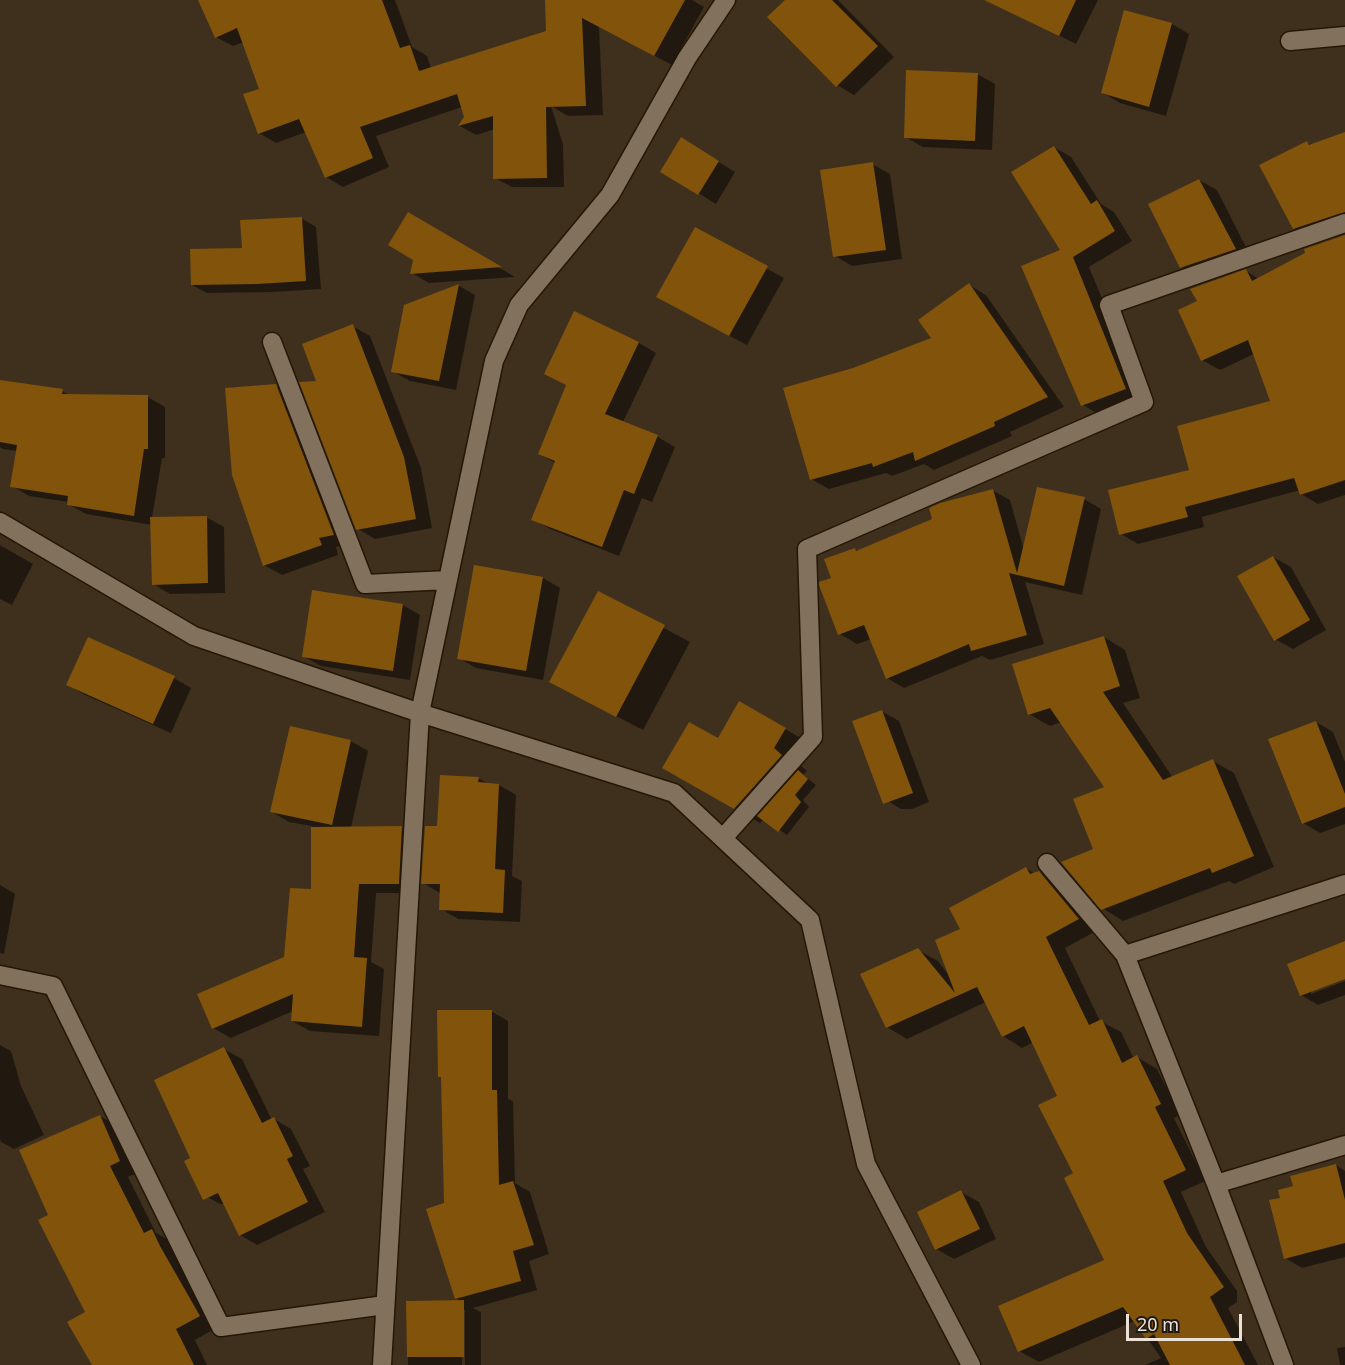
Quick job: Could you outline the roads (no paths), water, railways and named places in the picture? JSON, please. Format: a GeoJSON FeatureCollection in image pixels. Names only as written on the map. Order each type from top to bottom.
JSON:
{"type":"FeatureCollection","features":[{"type":"Feature","properties":{"kind":"street"},"geometry":{"type":"LineString","coordinates":[[382,1365],[420,713],[494,361],[519,305],[610,195],[687,58],[726,0]]}},
{"type":"Feature","properties":{"kind":"street"},"geometry":{"type":"LineString","coordinates":[[1290,41],[1345,36]]}},
{"type":"Feature","properties":{"kind":"street"},"geometry":{"type":"LineString","coordinates":[[723,838],[813,737],[807,549],[1144,402],[1109,305],[1345,223]]}},
{"type":"Feature","properties":{"kind":"street"},"geometry":{"type":"LineString","coordinates":[[272,342],[365,584],[448,580]]}},
{"type":"Feature","properties":{"kind":"street"},"geometry":{"type":"LineString","coordinates":[[0,522],[194,636],[420,713],[674,793],[810,920],[866,1164],[971,1365]]}},
{"type":"Feature","properties":{"kind":"street"},"geometry":{"type":"LineString","coordinates":[[1047,863],[1125,956],[1216,1184],[1284,1365]]}},
{"type":"Feature","properties":{"kind":"street"},"geometry":{"type":"LineString","coordinates":[[1125,956],[1345,884]]}},
{"type":"Feature","properties":{"kind":"street"},"geometry":{"type":"LineString","coordinates":[[0,975],[53,986],[221,1327],[385,1305]]}},
{"type":"Feature","properties":{"kind":"street"},"geometry":{"type":"LineString","coordinates":[[1216,1184],[1345,1145]]}}]}
